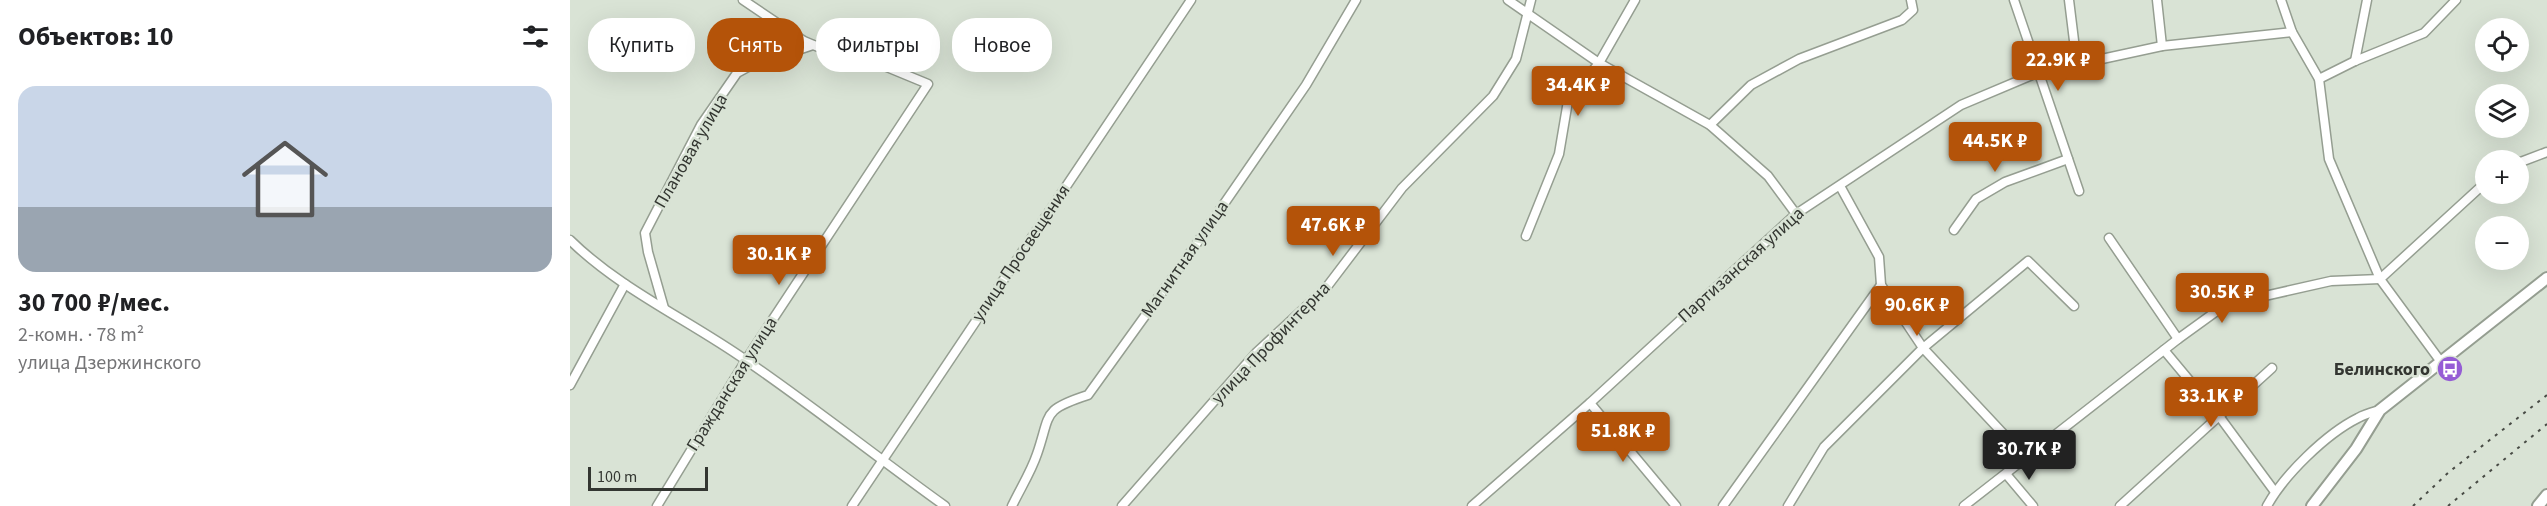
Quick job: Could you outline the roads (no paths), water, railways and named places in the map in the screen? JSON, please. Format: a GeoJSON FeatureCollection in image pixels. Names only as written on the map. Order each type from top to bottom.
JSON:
{"type":"FeatureCollection","features":[{"type":"Feature","properties":{"kind":"main road"},"geometry":{"type":"LineString","coordinates":[[2312,506],[2356,449],[2384,407],[2547,278]]}},
{"type":"Feature","properties":{"kind":"main road"},"geometry":{"type":"LineString","coordinates":[[2538,506],[2547,495]]}},
{"type":"Feature","properties":{"kind":"street"},"geometry":{"type":"LineString","coordinates":[[743,0],[813,45]]}},
{"type":"Feature","properties":{"kind":"street","name":"улица Просвещения"},"geometry":{"type":"LineString","coordinates":[[852,506],[1191,0]]}},
{"type":"Feature","properties":{"kind":"street","name":"Магнитная улица"},"geometry":{"type":"LineString","coordinates":[[1012,506],[1037,455],[1046,418],[1063,403],[1088,394],[1186,260],[1306,85],[1356,0]]}},
{"type":"Feature","properties":{"kind":"street"},"geometry":{"type":"LineString","coordinates":[[1508,0],[1599,63],[1710,125],[1768,176],[1796,214]]}},
{"type":"Feature","properties":{"kind":"street","name":"улица Профинтерна"},"geometry":{"type":"LineString","coordinates":[[1122,506],[1257,352],[1326,288],[1402,188],[1493,96],[1516,59],[1531,0]]}},
{"type":"Feature","properties":{"kind":"street"},"geometry":{"type":"LineString","coordinates":[[1526,236],[1559,154],[1568,101],[1599,63],[1635,0]]}},
{"type":"Feature","properties":{"kind":"street"},"geometry":{"type":"LineString","coordinates":[[1710,125],[1751,85],[1799,60],[1902,20],[1913,10],[1911,0]]}},
{"type":"Feature","properties":{"kind":"street"},"geometry":{"type":"LineString","coordinates":[[2014,0],[2079,191]]}},
{"type":"Feature","properties":{"kind":"street"},"geometry":{"type":"LineString","coordinates":[[2069,0],[2077,65]]}},
{"type":"Feature","properties":{"kind":"street"},"geometry":{"type":"LineString","coordinates":[[2157,0],[2162,46]]}},
{"type":"Feature","properties":{"kind":"street"},"geometry":{"type":"LineString","coordinates":[[2281,0],[2292,32],[2319,79],[2329,159],[2380,279],[2441,362]]}},
{"type":"Feature","properties":{"kind":"street"},"geometry":{"type":"LineString","coordinates":[[2355,61],[2367,0]]}},
{"type":"Feature","properties":{"kind":"street"},"geometry":{"type":"LineString","coordinates":[[2319,79],[2355,61],[2424,33],[2456,0]]}},
{"type":"Feature","properties":{"kind":"street","name":"Партизанская улица"},"geometry":{"type":"LineString","coordinates":[[1472,506],[1590,403],[1796,214],[1961,105],[2037,73],[2162,46],[2292,32]]}},
{"type":"Feature","properties":{"kind":"street","name":"Гражданская улица"},"geometry":{"type":"LineString","coordinates":[[657,506],[746,360],[928,84],[865,58],[837,55],[813,45]]}},
{"type":"Feature","properties":{"kind":"street","name":"Плановая улица"},"geometry":{"type":"LineString","coordinates":[[664,308],[645,233],[701,125],[737,73],[748,67],[813,45]]}},
{"type":"Feature","properties":{"kind":"street"},"geometry":{"type":"LineString","coordinates":[[2529,159],[2547,152]]}},
{"type":"Feature","properties":{"kind":"street"},"geometry":{"type":"LineString","coordinates":[[1954,230],[1976,199],[2005,183],[2068,159]]}},
{"type":"Feature","properties":{"kind":"street"},"geometry":{"type":"LineString","coordinates":[[1840,186],[1879,257],[1881,285],[1923,348],[2026,458]]}},
{"type":"Feature","properties":{"kind":"street"},"geometry":{"type":"LineString","coordinates":[[1964,506],[2178,339],[2225,306],[2331,281],[2380,279],[2475,192]]}},
{"type":"Feature","properties":{"kind":"street"},"geometry":{"type":"LineString","coordinates":[[2109,238],[2178,339]]}},
{"type":"Feature","properties":{"kind":"street"},"geometry":{"type":"LineString","coordinates":[[570,240],[583,253],[626,284],[746,360],[945,506]]}},
{"type":"Feature","properties":{"kind":"street"},"geometry":{"type":"LineString","coordinates":[[1788,506],[1824,447],[1923,348],[2028,261],[2074,306]]}},
{"type":"Feature","properties":{"kind":"street"},"geometry":{"type":"LineString","coordinates":[[570,385],[626,284]]}},
{"type":"Feature","properties":{"kind":"street"},"geometry":{"type":"LineString","coordinates":[[1723,506],[1881,285]]}},
{"type":"Feature","properties":{"kind":"street"},"geometry":{"type":"LineString","coordinates":[[2164,350],[2218,416],[2275,492]]}},
{"type":"Feature","properties":{"kind":"street"},"geometry":{"type":"LineString","coordinates":[[2120,506],[2272,368]]}},
{"type":"Feature","properties":{"kind":"street"},"geometry":{"type":"LineString","coordinates":[[1590,403],[1676,506]]}},
{"type":"Feature","properties":{"kind":"street"},"geometry":{"type":"LineString","coordinates":[[2267,506],[2275,492],[2322,443],[2358,418],[2384,407]]}},
{"type":"Feature","properties":{"kind":"street"},"geometry":{"type":"LineString","coordinates":[[2006,474],[2033,506]]}},
{"type":"Feature","properties":{"kind":"railway"},"geometry":{"type":"LineString","coordinates":[[2413,506],[2449,472],[2547,395]]}},
{"type":"Feature","properties":{"kind":"railway"},"geometry":{"type":"LineString","coordinates":[[2448,506],[2547,424]]}},
{"type":"Feature","properties":{"kind":"place","name":"Белинского"},"geometry":{"type":"Point","coordinates":[2450,369]}}]}
